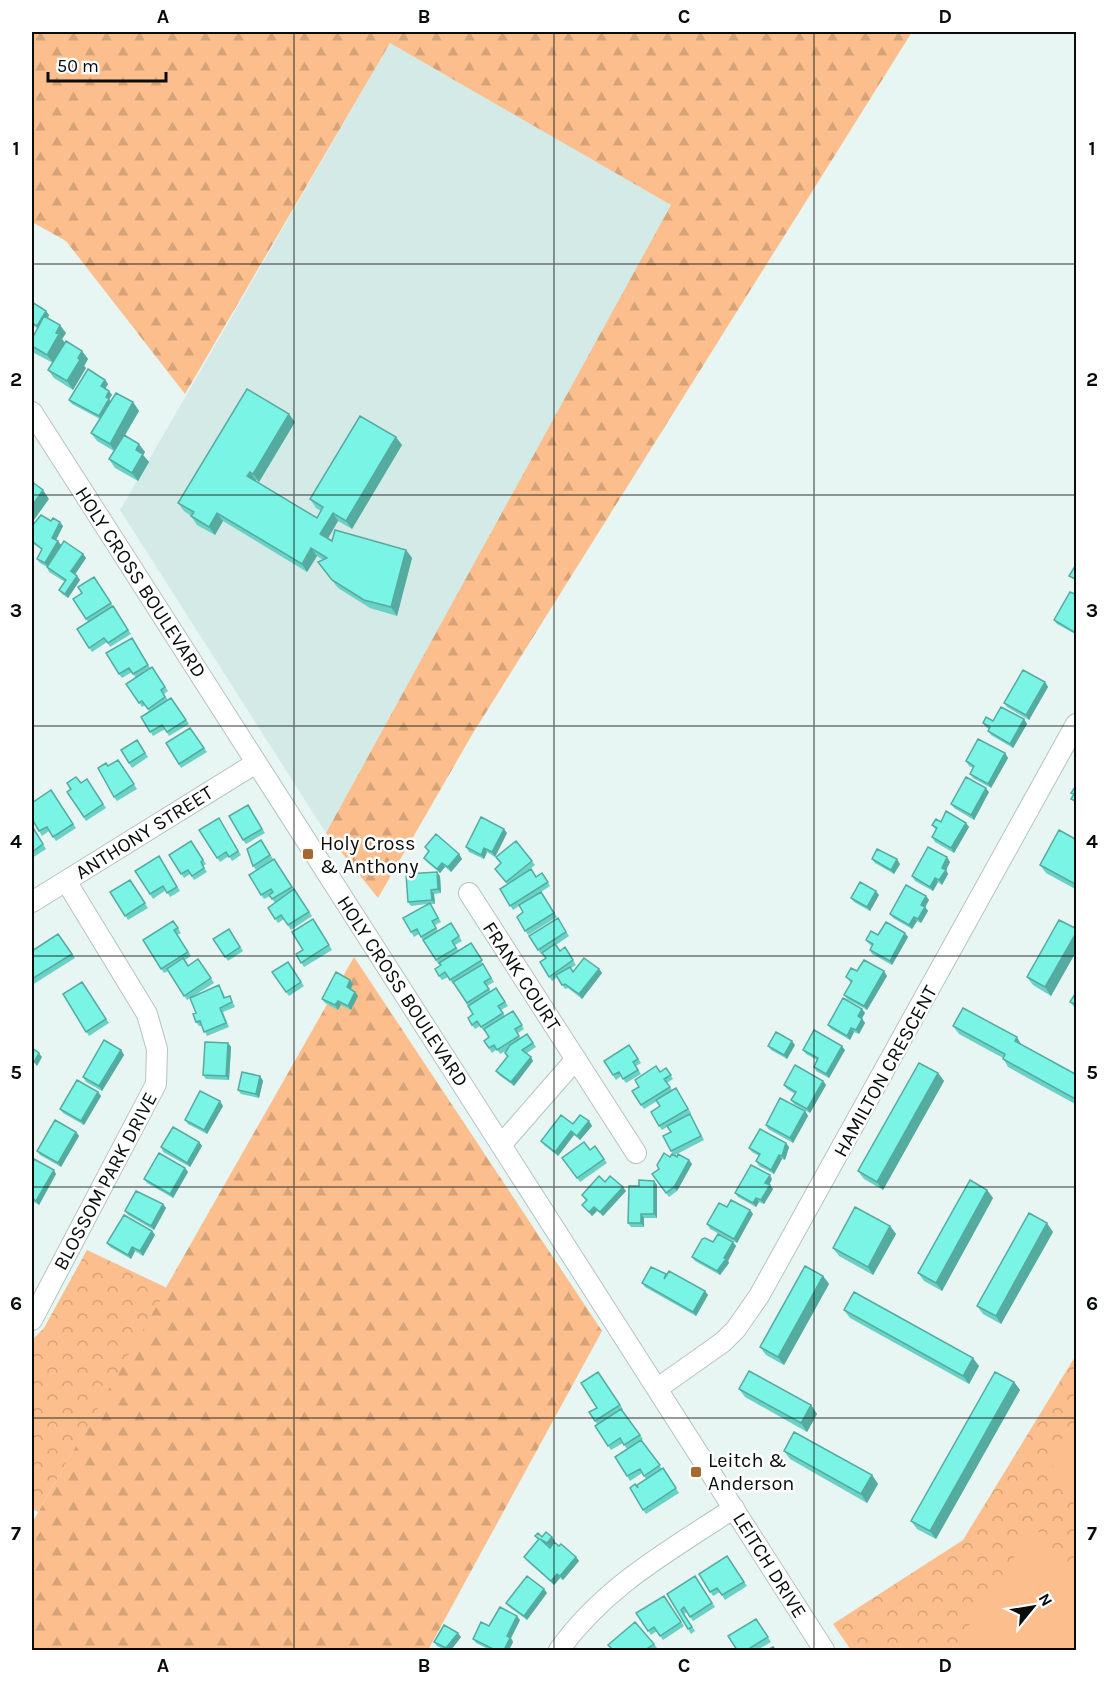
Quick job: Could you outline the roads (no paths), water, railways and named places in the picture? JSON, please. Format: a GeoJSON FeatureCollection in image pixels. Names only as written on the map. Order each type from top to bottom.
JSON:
{"type":"FeatureCollection","features":[{"type":"Feature","properties":{"kind":"street","name":"HOLY CROSS BOULEVARD"},"geometry":{"type":"LineString","coordinates":[[32,412],[658,1388]]}},
{"type":"Feature","properties":{"kind":"street","name":"HAMILTON CRESCENT"},"geometry":{"type":"LineString","coordinates":[[658,1388],[729,1336],[759,1296],[1077,724]]}},
{"type":"Feature","properties":{"kind":"street","name":"ANTHONY STREET"},"geometry":{"type":"LineString","coordinates":[[32,902],[256,763]]}},
{"type":"Feature","properties":{"kind":"street","name":"BLOSSOM PARK DRIVE"},"geometry":{"type":"LineString","coordinates":[[32,1320],[156,1084],[157,1049],[147,1014],[66,881]]}},
{"type":"Feature","properties":{"kind":"street","name":"FRANK COURT"},"geometry":{"type":"LineString","coordinates":[[469,893],[636,1153]]}},
{"type":"Feature","properties":{"kind":"street"},"geometry":{"type":"LineString","coordinates":[[501,1145],[576,1059]]}},
{"type":"Feature","properties":{"kind":"street","name":"LEITCH DRIVE"},"geometry":{"type":"LineString","coordinates":[[658,1388],[824,1650]]}},
{"type":"Feature","properties":{"kind":"street"},"geometry":{"type":"LineString","coordinates":[[559,1650],[590,1611],[624,1581],[734,1508]]}},
{"type":"Feature","properties":{"kind":"place","name":"Holy Cross & Anthony"},"geometry":{"type":"Point","coordinates":[308,854]}},
{"type":"Feature","properties":{"kind":"place","name":"Leitch & Anderson"},"geometry":{"type":"Point","coordinates":[696,1472]}}]}
